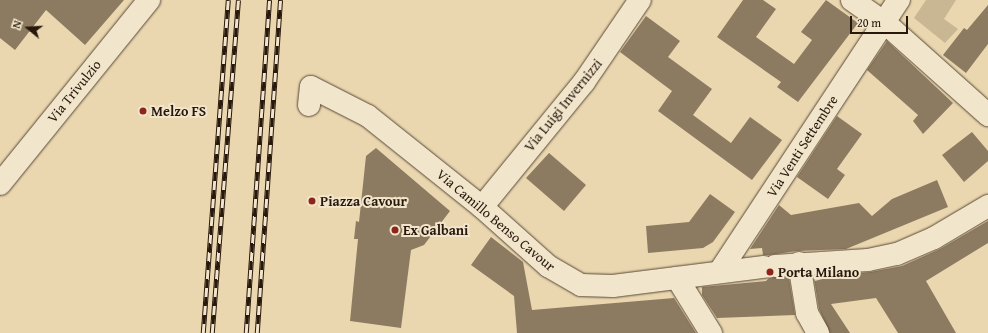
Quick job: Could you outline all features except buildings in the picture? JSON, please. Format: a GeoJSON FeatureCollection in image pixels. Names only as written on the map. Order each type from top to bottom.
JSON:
{"type":"FeatureCollection","features":[{"type":"Feature","properties":{"kind":"street","name":"Via Trivulzio"},"geometry":{"type":"LineString","coordinates":[[0,184],[149,0]]}},
{"type":"Feature","properties":{"kind":"street","name":"Via Luigi Invernizzi"},"geometry":{"type":"LineString","coordinates":[[482,207],[591,72],[640,0]]}},
{"type":"Feature","properties":{"kind":"street"},"geometry":{"type":"LineString","coordinates":[[852,0],[884,22],[988,115]]}},
{"type":"Feature","properties":{"kind":"street","name":"Via Venti Settembre"},"geometry":{"type":"LineString","coordinates":[[720,271],[899,0]]}},
{"type":"Feature","properties":{"kind":"street","name":"Via Camillo Benso Cavour"},"geometry":{"type":"LineString","coordinates":[[309,105],[311,87],[352,106],[381,126],[482,207],[548,266],[581,285],[602,287],[769,266],[868,260],[897,254],[934,238],[988,206]]}},
{"type":"Feature","properties":{"kind":"street"},"geometry":{"type":"LineString","coordinates":[[799,263],[806,308],[818,333]]}},
{"type":"Feature","properties":{"kind":"street"},"geometry":{"type":"LineString","coordinates":[[677,278],[711,333]]}},
{"type":"Feature","properties":{"kind":"shaded area"},"geometry":{"type":"Polygon","coordinates":[[[926,0],[956,0],[944,19],[958,29],[945,43],[914,18],[926,0]]]}},
{"type":"Feature","properties":{"kind":"railway"},"geometry":{"type":"LineString","coordinates":[[203,333],[228,0]]}},
{"type":"Feature","properties":{"kind":"railway"},"geometry":{"type":"LineString","coordinates":[[212,333],[238,0]]}},
{"type":"Feature","properties":{"kind":"railway"},"geometry":{"type":"LineString","coordinates":[[246,333],[269,0]]}},
{"type":"Feature","properties":{"kind":"railway"},"geometry":{"type":"LineString","coordinates":[[257,333],[280,0]]}},
{"type":"Feature","properties":{"kind":"place","name":"Melzo FS"},"geometry":{"type":"Point","coordinates":[143,111]}},
{"type":"Feature","properties":{"kind":"place","name":"Piazza Cavour"},"geometry":{"type":"Point","coordinates":[312,201]}},
{"type":"Feature","properties":{"kind":"place","name":"Ex Galbani"},"geometry":{"type":"Point","coordinates":[395,230]}},
{"type":"Feature","properties":{"kind":"place","name":"Porta Milano"},"geometry":{"type":"Point","coordinates":[770,272]}}]}
